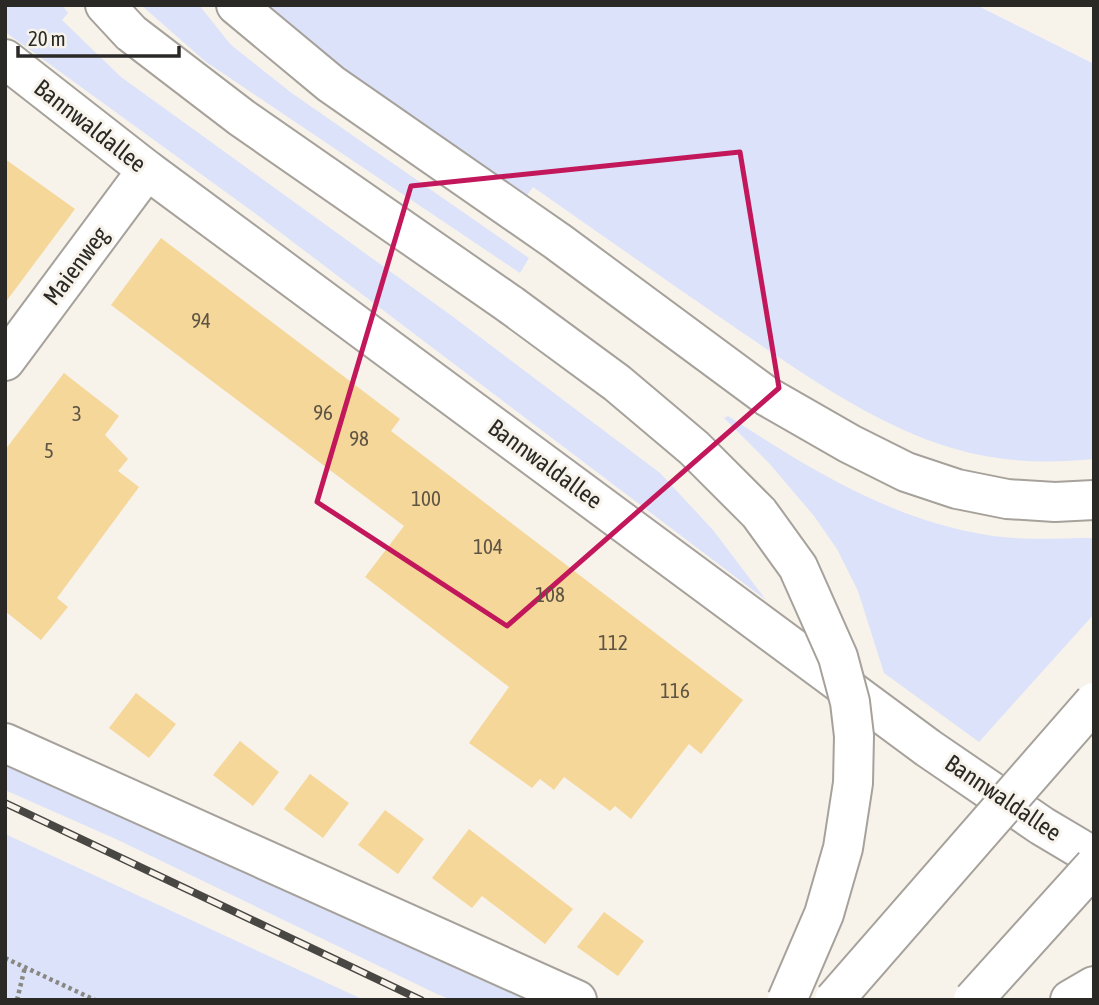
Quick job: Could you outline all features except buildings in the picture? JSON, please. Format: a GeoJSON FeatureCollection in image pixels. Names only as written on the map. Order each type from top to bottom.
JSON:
{"type":"FeatureCollection","features":[{"type":"Feature","properties":{"kind":"main road"},"geometry":{"type":"LineString","coordinates":[[105,5],[131,33],[242,118],[511,305],[617,383],[694,448],[759,513],[798,567],[838,657],[850,702],[854,736],[851,796],[843,848],[824,914],[787,1000]]}},
{"type":"Feature","properties":{"kind":"main road"},"geometry":{"type":"LineString","coordinates":[[236,5],[331,84],[557,241],[768,397],[850,444],[906,472],[957,489],[1007,499],[1055,502],[1094,499]]}},
{"type":"Feature","properties":{"kind":"main road","name":"Bannwaldallee"},"geometry":{"type":"LineString","coordinates":[[5,59],[147,170],[928,748],[1042,826],[1094,857]]}},
{"type":"Feature","properties":{"kind":"main road","name":"Maienweg"},"geometry":{"type":"LineString","coordinates":[[5,361],[147,170]]}},
{"type":"Feature","properties":{"kind":"main road"},"geometry":{"type":"LineString","coordinates":[[834,1000],[1094,702]]}},
{"type":"Feature","properties":{"kind":"main road"},"geometry":{"type":"LineString","coordinates":[[5,743],[577,1000]]}},
{"type":"Feature","properties":{"kind":"main road"},"geometry":{"type":"LineString","coordinates":[[973,1000],[1094,866]]}},
{"type":"Feature","properties":{"kind":"main road"},"geometry":{"type":"LineString","coordinates":[[1070,1000],[1094,986]]}},
{"type":"Feature","properties":{"kind":"path"},"geometry":{"type":"LineString","coordinates":[[5,958],[94,1000]]}},
{"type":"Feature","properties":{"kind":"path"},"geometry":{"type":"LineString","coordinates":[[17,1000],[25,968]]}},
{"type":"Feature","properties":{"kind":"highlighted area"},"geometry":{"type":"Polygon","coordinates":[[[740,152],[779,388],[507,626],[317,502],[411,186],[740,152]]]}},
{"type":"Feature","properties":{"kind":"shaded area"},"geometry":{"type":"Polygon","coordinates":[[[5,5],[62,5],[68,13],[62,20],[121,77],[452,316],[660,473],[713,530],[766,600],[256,214],[5,32],[5,5]]]}},
{"type":"Feature","properties":{"kind":"shaded area"},"geometry":{"type":"Polygon","coordinates":[[[141,5],[199,5],[231,45],[293,94],[529,258],[520,273],[206,62],[141,5]]]}},
{"type":"Feature","properties":{"kind":"shaded area"},"geometry":{"type":"Polygon","coordinates":[[[260,5],[976,5],[1094,64],[1094,459],[1040,461],[969,453],[896,427],[870,413],[768,350],[533,187],[523,201],[406,118],[260,5]]]}},
{"type":"Feature","properties":{"kind":"shaded area"},"geometry":{"type":"Polygon","coordinates":[[[728,416],[820,473],[917,517],[1000,537],[1094,538],[1094,614],[979,742],[884,673],[858,591],[837,549],[814,516],[769,463],[724,418],[728,416]]]}},
{"type":"Feature","properties":{"kind":"shaded area"},"geometry":{"type":"Polygon","coordinates":[[[5,756],[530,1000],[452,1000],[437,994],[118,840],[5,790],[5,756]]]}},
{"type":"Feature","properties":{"kind":"shaded area"},"geometry":{"type":"Polygon","coordinates":[[[5,834],[364,1000],[5,1000],[5,834]]]}},
{"type":"Feature","properties":{"kind":"railway"},"geometry":{"type":"LineString","coordinates":[[5,803],[421,1000]]}}]}
